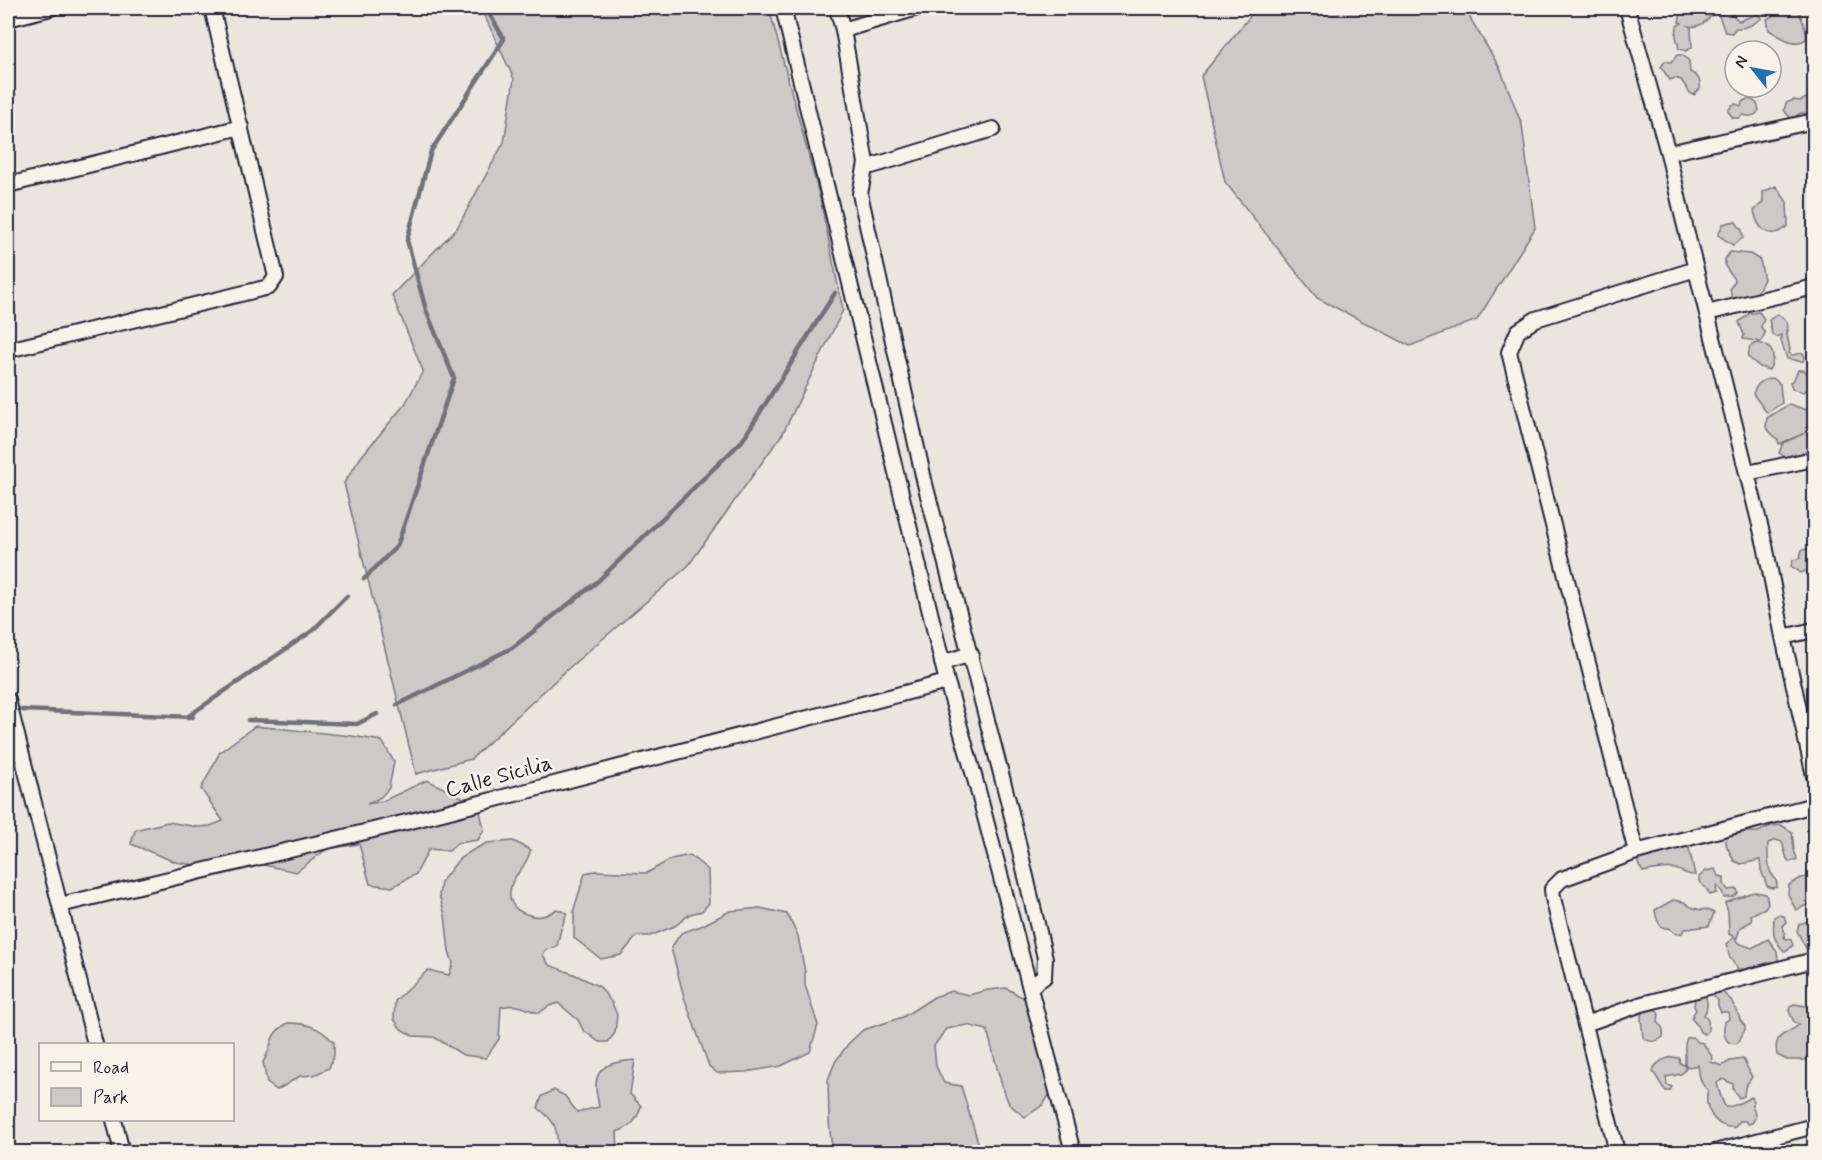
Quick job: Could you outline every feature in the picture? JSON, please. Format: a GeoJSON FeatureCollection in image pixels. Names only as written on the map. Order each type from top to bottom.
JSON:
{"type":"FeatureCollection","features":[{"type":"Feature","properties":{"kind":"street"},"geometry":{"type":"LineString","coordinates":[[8,19],[51,8]]}},
{"type":"Feature","properties":{"kind":"street"},"geometry":{"type":"LineString","coordinates":[[8,350],[269,287],[276,277],[212,8]]}},
{"type":"Feature","properties":{"kind":"street"},"geometry":{"type":"LineString","coordinates":[[783,8],[942,663],[1073,1152]]}},
{"type":"Feature","properties":{"kind":"street"},"geometry":{"type":"LineString","coordinates":[[837,8],[867,163],[860,194],[925,484],[1009,804],[1045,958],[1044,977],[1030,987]]}},
{"type":"Feature","properties":{"kind":"street"},"geometry":{"type":"LineString","coordinates":[[843,30],[917,8]]}},
{"type":"Feature","properties":{"kind":"street"},"geometry":{"type":"LineString","coordinates":[[1629,8],[1668,153],[1765,546],[1815,776]]}},
{"type":"Feature","properties":{"kind":"street"},"geometry":{"type":"LineString","coordinates":[[1668,153],[1815,121]]}},
{"type":"Feature","properties":{"kind":"street"},"geometry":{"type":"LineString","coordinates":[[8,185],[241,127]]}},
{"type":"Feature","properties":{"kind":"street"},"geometry":{"type":"LineString","coordinates":[[867,163],[872,166],[993,129]]}},
{"type":"Feature","properties":{"kind":"street"},"geometry":{"type":"LineString","coordinates":[[1636,852],[1509,352],[1518,331],[1536,319],[1696,269]]}},
{"type":"Feature","properties":{"kind":"street"},"geometry":{"type":"LineString","coordinates":[[1707,313],[1815,287]]}},
{"type":"Feature","properties":{"kind":"street"},"geometry":{"type":"LineString","coordinates":[[1747,473],[1815,459]]}},
{"type":"Feature","properties":{"kind":"street"},"geometry":{"type":"LineString","coordinates":[[1783,637],[1815,630]]}},
{"type":"Feature","properties":{"kind":"street"},"geometry":{"type":"LineString","coordinates":[[942,663],[971,654]]}},
{"type":"Feature","properties":{"kind":"street","name":"Calle Sicilia"},"geometry":{"type":"LineString","coordinates":[[60,905],[415,820],[947,682]]}},
{"type":"Feature","properties":{"kind":"street"},"geometry":{"type":"LineString","coordinates":[[8,700],[95,1043]]}},
{"type":"Feature","properties":{"kind":"street"},"geometry":{"type":"LineString","coordinates":[[1617,1152],[1552,889],[1562,879],[1636,852],[1815,805]]}},
{"type":"Feature","properties":{"kind":"street"},"geometry":{"type":"LineString","coordinates":[[1585,1024],[1642,1004],[1815,960]]}},
{"type":"Feature","properties":{"kind":"street"},"geometry":{"type":"LineString","coordinates":[[114,1121],[122,1152]]}},
{"type":"Feature","properties":{"kind":"street"},"geometry":{"type":"LineString","coordinates":[[1715,1152],[1815,1126]]}},
{"type":"Feature","properties":{"kind":"green space"},"geometry":{"type":"Polygon","coordinates":[[[481,8],[769,8],[820,198],[843,310],[783,433],[688,566],[571,666],[471,759],[416,774],[344,483],[361,457],[405,404],[423,371],[392,295],[457,228],[504,142],[514,79],[481,8]]]}},
{"type":"Feature","properties":{"kind":"green space"},"geometry":{"type":"Polygon","coordinates":[[[1257,8],[1464,8],[1500,68],[1522,125],[1535,228],[1477,320],[1410,346],[1317,298],[1225,182],[1201,76],[1257,8]]]}},
{"type":"Feature","properties":{"kind":"green space"},"geometry":{"type":"Polygon","coordinates":[[[1682,8],[1712,8],[1715,12],[1700,25],[1689,26],[1692,47],[1686,51],[1679,49],[1676,36],[1677,26],[1682,23],[1679,22],[1682,8]]]}},
{"type":"Feature","properties":{"kind":"green space"},"geometry":{"type":"Polygon","coordinates":[[[1785,8],[1797,8],[1807,38],[1803,41],[1793,42],[1769,30],[1767,19],[1785,8]]]}},
{"type":"Feature","properties":{"kind":"green space"},"geometry":{"type":"Polygon","coordinates":[[[1725,9],[1731,9],[1739,21],[1757,14],[1762,18],[1750,26],[1736,28],[1732,33],[1725,32],[1719,16],[1725,9]]]}},
{"type":"Feature","properties":{"kind":"green space"},"geometry":{"type":"Polygon","coordinates":[[[1677,55],[1683,55],[1689,61],[1690,72],[1699,80],[1700,89],[1694,95],[1681,80],[1675,78],[1670,80],[1661,67],[1665,61],[1671,62],[1677,55]]]}},
{"type":"Feature","properties":{"kind":"green space"},"geometry":{"type":"Polygon","coordinates":[[[1810,96],[1814,97],[1814,113],[1801,113],[1791,119],[1784,110],[1786,103],[1793,100],[1801,101],[1810,96]]]}},
{"type":"Feature","properties":{"kind":"green space"},"geometry":{"type":"Polygon","coordinates":[[[1747,99],[1753,100],[1759,110],[1752,116],[1743,115],[1733,118],[1728,111],[1732,105],[1741,106],[1742,102],[1747,99]]]}},
{"type":"Feature","properties":{"kind":"green space"},"geometry":{"type":"Polygon","coordinates":[[[1776,186],[1787,202],[1788,226],[1776,233],[1771,233],[1762,228],[1754,211],[1763,202],[1763,192],[1776,186]]]}},
{"type":"Feature","properties":{"kind":"green space"},"geometry":{"type":"Polygon","coordinates":[[[1735,221],[1742,230],[1743,238],[1733,245],[1718,235],[1723,224],[1735,221]]]}},
{"type":"Feature","properties":{"kind":"green space"},"geometry":{"type":"Polygon","coordinates":[[[1730,252],[1750,254],[1760,260],[1764,279],[1755,297],[1732,299],[1730,288],[1735,281],[1725,266],[1725,259],[1730,252]]]}},
{"type":"Feature","properties":{"kind":"green space"},"geometry":{"type":"Polygon","coordinates":[[[1759,312],[1764,319],[1761,327],[1765,333],[1761,342],[1743,339],[1744,335],[1739,322],[1750,313],[1759,312]]]}},
{"type":"Feature","properties":{"kind":"green space"},"geometry":{"type":"Polygon","coordinates":[[[1778,314],[1787,322],[1789,353],[1792,355],[1803,353],[1805,357],[1803,361],[1787,359],[1781,335],[1776,337],[1772,334],[1769,320],[1778,314]]]}},
{"type":"Feature","properties":{"kind":"green space"},"geometry":{"type":"Polygon","coordinates":[[[1757,343],[1767,346],[1772,352],[1773,360],[1769,370],[1760,367],[1748,357],[1750,346],[1757,343]]]}},
{"type":"Feature","properties":{"kind":"green space"},"geometry":{"type":"Polygon","coordinates":[[[1798,370],[1804,370],[1813,379],[1814,386],[1803,392],[1792,389],[1790,382],[1798,370]]]}},
{"type":"Feature","properties":{"kind":"green space"},"geometry":{"type":"Polygon","coordinates":[[[1773,378],[1780,384],[1782,403],[1767,413],[1753,394],[1760,383],[1773,378]]]}},
{"type":"Feature","properties":{"kind":"green space"},"geometry":{"type":"Polygon","coordinates":[[[1789,404],[1807,410],[1811,426],[1806,432],[1814,441],[1814,455],[1792,462],[1779,453],[1783,443],[1805,433],[1779,444],[1766,428],[1767,418],[1789,404]]]}},
{"type":"Feature","properties":{"kind":"green space"},"geometry":{"type":"Polygon","coordinates":[[[1808,549],[1814,552],[1814,570],[1810,569],[1801,573],[1791,566],[1793,560],[1800,558],[1802,550],[1808,549]]]}},
{"type":"Feature","properties":{"kind":"green space"},"geometry":{"type":"Polygon","coordinates":[[[255,726],[382,741],[394,762],[389,788],[381,797],[367,804],[383,801],[427,780],[472,802],[480,811],[484,830],[478,840],[457,843],[449,851],[429,849],[416,874],[392,887],[370,884],[359,844],[327,849],[296,872],[259,864],[231,870],[175,862],[131,844],[135,830],[168,822],[198,827],[210,826],[223,821],[201,789],[220,752],[255,726]]]}},
{"type":"Feature","properties":{"kind":"green space"},"geometry":{"type":"Polygon","coordinates":[[[1781,825],[1792,832],[1797,859],[1790,862],[1787,859],[1782,842],[1776,840],[1768,843],[1769,866],[1777,884],[1777,887],[1772,888],[1767,886],[1760,860],[1741,864],[1734,861],[1726,839],[1727,835],[1758,832],[1771,826],[1781,825]]]}},
{"type":"Feature","properties":{"kind":"green space"},"geometry":{"type":"Polygon","coordinates":[[[513,841],[531,850],[524,866],[512,883],[511,902],[521,912],[531,916],[542,916],[557,909],[567,913],[557,946],[545,951],[543,955],[549,965],[600,987],[612,1003],[617,1015],[615,1033],[608,1042],[599,1042],[583,1030],[578,1020],[558,1003],[539,1013],[517,1006],[501,1007],[499,1039],[486,1058],[463,1055],[434,1037],[413,1036],[401,1029],[394,1019],[395,1001],[428,970],[449,975],[453,963],[449,951],[445,915],[439,895],[441,882],[459,859],[473,850],[487,843],[513,841]]]}},
{"type":"Feature","properties":{"kind":"green space"},"geometry":{"type":"Polygon","coordinates":[[[1680,845],[1689,848],[1695,875],[1671,868],[1643,872],[1639,866],[1637,858],[1680,845]]]}},
{"type":"Feature","properties":{"kind":"green space"},"geometry":{"type":"Polygon","coordinates":[[[690,855],[708,870],[709,903],[702,911],[690,914],[675,926],[650,936],[637,936],[621,955],[601,959],[574,938],[574,909],[585,873],[595,871],[647,873],[671,859],[690,855]]]}},
{"type":"Feature","properties":{"kind":"green space"},"geometry":{"type":"Polygon","coordinates":[[[1715,869],[1718,876],[1724,877],[1724,884],[1728,890],[1737,889],[1738,893],[1733,897],[1724,898],[1717,886],[1717,893],[1710,895],[1699,882],[1699,877],[1706,871],[1715,869]]]}},
{"type":"Feature","properties":{"kind":"green space"},"geometry":{"type":"Polygon","coordinates":[[[1809,877],[1809,882],[1814,884],[1814,902],[1796,910],[1788,894],[1789,885],[1801,878],[1809,877]]]}},
{"type":"Feature","properties":{"kind":"green space"},"geometry":{"type":"Polygon","coordinates":[[[1755,892],[1766,894],[1768,903],[1765,908],[1751,915],[1752,921],[1740,928],[1735,938],[1738,943],[1752,948],[1768,939],[1777,951],[1778,961],[1749,970],[1738,969],[1730,958],[1726,944],[1734,937],[1729,934],[1728,912],[1725,903],[1755,892]]]}},
{"type":"Feature","properties":{"kind":"green space"},"geometry":{"type":"Polygon","coordinates":[[[1673,900],[1714,913],[1709,926],[1685,929],[1682,933],[1676,934],[1660,925],[1655,910],[1673,900]]]}},
{"type":"Feature","properties":{"kind":"green space"},"geometry":{"type":"Polygon","coordinates":[[[760,908],[787,914],[798,936],[805,972],[805,985],[818,1025],[810,1052],[781,1066],[746,1072],[717,1073],[709,1066],[684,997],[671,948],[681,933],[701,926],[730,911],[760,908]]]}},
{"type":"Feature","properties":{"kind":"green space"},"geometry":{"type":"Polygon","coordinates":[[[1784,916],[1786,922],[1782,926],[1785,933],[1784,938],[1791,940],[1793,945],[1787,951],[1780,947],[1774,936],[1774,917],[1784,916]]]}},
{"type":"Feature","properties":{"kind":"green space"},"geometry":{"type":"Polygon","coordinates":[[[1814,919],[1814,931],[1811,938],[1814,938],[1814,953],[1809,954],[1797,931],[1799,924],[1814,919]]]}},
{"type":"Feature","properties":{"kind":"green space"},"geometry":{"type":"Polygon","coordinates":[[[1006,988],[1024,998],[1061,1069],[1043,1105],[1025,1117],[1009,1104],[987,1030],[967,1025],[946,1029],[934,1046],[936,1066],[944,1083],[961,1086],[981,1152],[835,1152],[831,1141],[829,1121],[828,1080],[835,1062],[848,1044],[863,1030],[903,1017],[934,997],[951,991],[969,995],[1006,988]]]}},
{"type":"Feature","properties":{"kind":"green space"},"geometry":{"type":"Polygon","coordinates":[[[1721,991],[1731,1000],[1745,1026],[1738,1043],[1730,1043],[1724,1034],[1725,1022],[1729,1019],[1728,1012],[1721,1012],[1718,1000],[1714,997],[1714,994],[1721,991]]]}},
{"type":"Feature","properties":{"kind":"green space"},"geometry":{"type":"Polygon","coordinates":[[[1705,995],[1707,1005],[1704,1015],[1707,1019],[1708,1031],[1705,1034],[1700,1032],[1691,1018],[1696,1010],[1695,998],[1705,995]]]}},
{"type":"Feature","properties":{"kind":"green space"},"geometry":{"type":"Polygon","coordinates":[[[1794,1004],[1806,1006],[1813,1027],[1814,1048],[1806,1060],[1787,1060],[1777,1055],[1777,1043],[1781,1036],[1799,1025],[1794,1022],[1789,1011],[1790,1006],[1794,1004]]]}},
{"type":"Feature","properties":{"kind":"green space"},"geometry":{"type":"Polygon","coordinates":[[[1653,1006],[1659,1014],[1658,1022],[1662,1028],[1663,1037],[1653,1041],[1643,1037],[1641,1018],[1642,1010],[1653,1006]]]}},
{"type":"Feature","properties":{"kind":"green space"},"geometry":{"type":"Polygon","coordinates":[[[288,1023],[318,1029],[334,1042],[334,1055],[329,1068],[314,1075],[300,1076],[277,1090],[267,1083],[263,1062],[276,1032],[288,1023]]]}},
{"type":"Feature","properties":{"kind":"green space"},"geometry":{"type":"Polygon","coordinates":[[[1692,1037],[1703,1043],[1713,1058],[1711,1062],[1722,1066],[1730,1061],[1743,1059],[1752,1077],[1745,1087],[1744,1096],[1739,1098],[1733,1089],[1733,1084],[1723,1079],[1717,1083],[1721,1099],[1726,1107],[1752,1097],[1755,1119],[1752,1123],[1740,1121],[1735,1127],[1728,1127],[1712,1116],[1707,1103],[1708,1090],[1699,1076],[1698,1065],[1689,1067],[1685,1064],[1685,1044],[1687,1038],[1692,1037]]]}},
{"type":"Feature","properties":{"kind":"green space"},"geometry":{"type":"Polygon","coordinates":[[[1672,1057],[1679,1058],[1680,1063],[1686,1066],[1686,1069],[1681,1074],[1666,1077],[1667,1085],[1672,1087],[1670,1091],[1666,1091],[1653,1072],[1657,1064],[1672,1057]]]}},
{"type":"Feature","properties":{"kind":"green space"},"geometry":{"type":"Polygon","coordinates":[[[635,1060],[630,1094],[641,1106],[633,1123],[617,1132],[618,1152],[572,1152],[558,1149],[554,1126],[549,1117],[538,1108],[542,1096],[554,1090],[565,1096],[577,1112],[599,1107],[596,1087],[599,1073],[608,1065],[635,1060]]]}},
{"type":"Feature","properties":{"kind":"waterway"},"geometry":{"type":"LineString","coordinates":[[364,579],[397,546],[454,378],[426,310],[407,240],[431,151],[504,39],[486,8]]}},
{"type":"Feature","properties":{"kind":"waterway"},"geometry":{"type":"LineString","coordinates":[[397,705],[512,648],[597,582],[742,441],[835,293]]}},
{"type":"Feature","properties":{"kind":"waterway"},"geometry":{"type":"LineString","coordinates":[[187,717],[312,631],[347,596]]}},
{"type":"Feature","properties":{"kind":"waterway"},"geometry":{"type":"LineString","coordinates":[[22,710],[193,717]]}},
{"type":"Feature","properties":{"kind":"waterway"},"geometry":{"type":"LineString","coordinates":[[248,720],[357,724],[377,714]]}}]}
